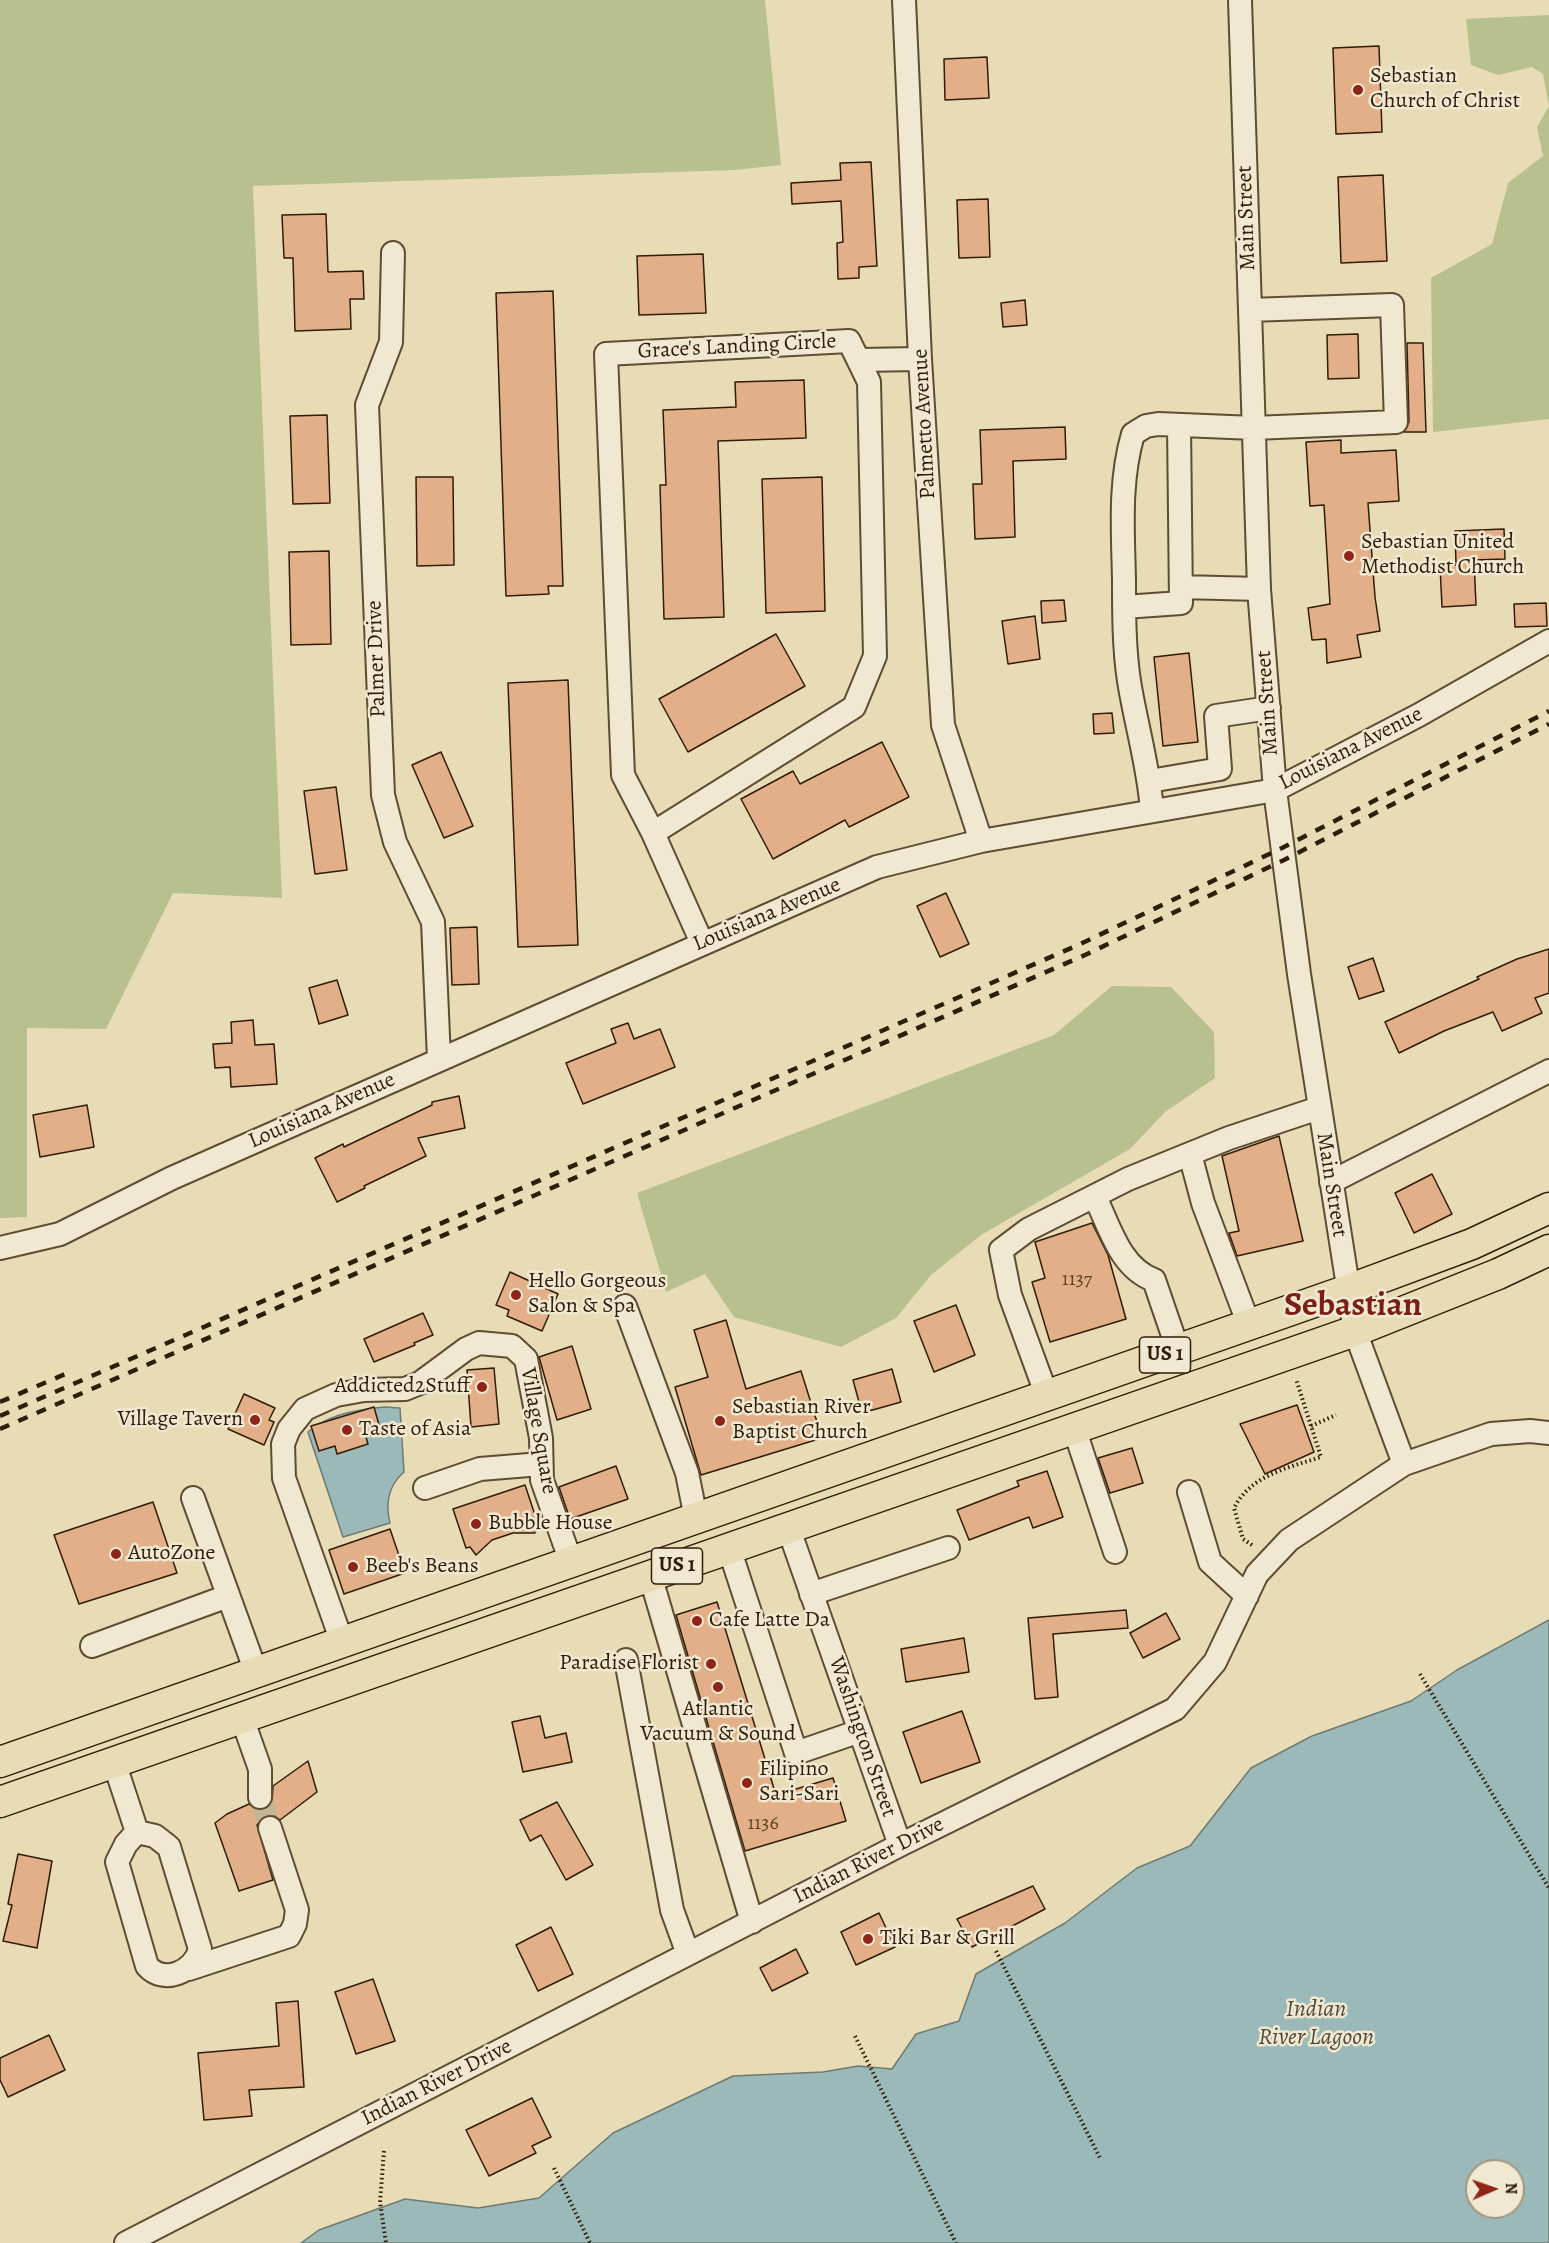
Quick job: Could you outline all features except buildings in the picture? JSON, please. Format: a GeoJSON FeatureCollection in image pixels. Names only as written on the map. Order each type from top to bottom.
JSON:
{"type":"FeatureCollection","features":[{"type":"Feature","properties":{"kind":"main road","name":"US 1"},"geometry":{"type":"LineString","coordinates":[[0,1762],[1348,1290],[1472,1244],[1549,1208]]}},
{"type":"Feature","properties":{"kind":"main road","name":"US 1"},"geometry":{"type":"LineString","coordinates":[[0,1802],[1355,1331],[1498,1274],[1549,1250]]}},
{"type":"Feature","properties":{"kind":"main road"},"geometry":{"type":"LineString","coordinates":[[788,1527],[799,1505],[835,1470]]}},
{"type":"Feature","properties":{"kind":"main road"},"geometry":{"type":"LineString","coordinates":[[654,1574],[685,1545],[692,1533],[696,1518]]}},
{"type":"Feature","properties":{"kind":"street","name":"Palmetto Avenue"},"geometry":{"type":"LineString","coordinates":[[904,0],[920,359],[943,725],[978,824],[981,841]]}},
{"type":"Feature","properties":{"kind":"street","name":"Main Street"},"geometry":{"type":"LineString","coordinates":[[1240,0],[1259,589],[1275,790],[1319,1108],[1355,1331],[1404,1464]]}},
{"type":"Feature","properties":{"kind":"street","name":"Palmer Drive"},"geometry":{"type":"LineString","coordinates":[[393,253],[391,342],[367,405],[383,795],[395,842],[433,922],[439,1059]]}},
{"type":"Feature","properties":{"kind":"street"},"geometry":{"type":"LineString","coordinates":[[1152,812],[1150,781],[1129,679],[1124,607],[1125,462],[1133,434],[1146,426],[1254,428],[1396,422],[1392,305],[1250,310]]}},
{"type":"Feature","properties":{"kind":"street","name":"Grace's Landing Circle"},"geometry":{"type":"LineString","coordinates":[[653,833],[854,707],[875,656],[869,382],[849,340],[606,354],[623,775],[653,833],[702,943]]}},
{"type":"Feature","properties":{"kind":"street"},"geometry":{"type":"LineString","coordinates":[[859,360],[920,359]]}},
{"type":"Feature","properties":{"kind":"street"},"geometry":{"type":"LineString","coordinates":[[1124,607],[1181,603],[1179,425]]}},
{"type":"Feature","properties":{"kind":"street"},"geometry":{"type":"LineString","coordinates":[[1181,587],[1259,589]]}},
{"type":"Feature","properties":{"kind":"street","name":"Louisiana Avenue"},"geometry":{"type":"LineString","coordinates":[[0,1248],[60,1234],[172,1178],[877,867],[981,841],[1275,790],[1419,715],[1549,641]]}},
{"type":"Feature","properties":{"kind":"street"},"geometry":{"type":"LineString","coordinates":[[1150,781],[1220,769],[1216,716],[1269,708]]}},
{"type":"Feature","properties":{"kind":"street"},"geometry":{"type":"LineString","coordinates":[[1331,1182],[1549,1071]]}},
{"type":"Feature","properties":{"kind":"street"},"geometry":{"type":"LineString","coordinates":[[1047,1396],[1010,1295],[1001,1250],[1029,1229],[1128,1179],[1228,1138],[1319,1108]]}},
{"type":"Feature","properties":{"kind":"street"},"geometry":{"type":"LineString","coordinates":[[1190,1154],[1203,1203],[1249,1325]]}},
{"type":"Feature","properties":{"kind":"street"},"geometry":{"type":"LineString","coordinates":[[1095,1197],[1121,1254],[1141,1276],[1154,1280],[1178,1350]]}},
{"type":"Feature","properties":{"kind":"street"},"geometry":{"type":"LineString","coordinates":[[625,1306],[687,1473],[696,1518]]}},
{"type":"Feature","properties":{"kind":"street","name":"Village Square"},"geometry":{"type":"LineString","coordinates":[[342,1642],[284,1478],[283,1444],[289,1429],[305,1409],[336,1395],[364,1390],[405,1389],[436,1373],[466,1349],[479,1343],[504,1344],[519,1349],[526,1359],[541,1438],[542,1480],[571,1562]]}},
{"type":"Feature","properties":{"kind":"street"},"geometry":{"type":"LineString","coordinates":[[1074,1428],[1115,1552]]}},
{"type":"Feature","properties":{"kind":"street","name":"Indian River Drive"},"geometry":{"type":"LineString","coordinates":[[126,2243],[900,1845],[1175,1708],[1215,1662],[1257,1574],[1288,1540],[1404,1464],[1491,1434],[1530,1431],[1549,1433]]}},
{"type":"Feature","properties":{"kind":"street"},"geometry":{"type":"LineString","coordinates":[[425,1488],[480,1469],[542,1464]]}},
{"type":"Feature","properties":{"kind":"street"},"geometry":{"type":"LineString","coordinates":[[1189,1492],[1210,1562],[1247,1596]]}},
{"type":"Feature","properties":{"kind":"street"},"geometry":{"type":"LineString","coordinates":[[193,1497],[256,1672]]}},
{"type":"Feature","properties":{"kind":"street","name":"Washington Street"},"geometry":{"type":"LineString","coordinates":[[788,1527],[900,1845]]}},
{"type":"Feature","properties":{"kind":"street"},"geometry":{"type":"LineString","coordinates":[[729,1548],[796,1753],[860,1731]]}},
{"type":"Feature","properties":{"kind":"street"},"geometry":{"type":"LineString","coordinates":[[811,1594],[948,1548]]}},
{"type":"Feature","properties":{"kind":"street"},"geometry":{"type":"LineString","coordinates":[[654,1574],[752,1922]]}},
{"type":"Feature","properties":{"kind":"street"},"geometry":{"type":"LineString","coordinates":[[92,1646],[228,1596]]}},
{"type":"Feature","properties":{"kind":"street"},"geometry":{"type":"LineString","coordinates":[[626,1660],[672,1910],[688,1954]]}},
{"type":"Feature","properties":{"kind":"street"},"geometry":{"type":"LineString","coordinates":[[242,1718],[260,1769],[263,1794]]}},
{"type":"Feature","properties":{"kind":"street"},"geometry":{"type":"LineString","coordinates":[[114,1762],[137,1832]]}},
{"type":"Feature","properties":{"kind":"street"},"geometry":{"type":"LineString","coordinates":[[137,1832],[126,1844],[117,1862],[147,1966],[155,1975],[165,1976],[289,1936],[295,1924],[297,1910],[274,1825]]}},
{"type":"Feature","properties":{"kind":"street"},"geometry":{"type":"LineString","coordinates":[[137,1832],[155,1836],[169,1847],[201,1949],[197,1962],[189,1969]]}},
{"type":"Feature","properties":{"kind":"path"},"geometry":{"type":"LineString","coordinates":[[1252,1545],[1243,1539],[1234,1508],[1241,1494],[1262,1477],[1321,1456],[1296,1379]]}},
{"type":"Feature","properties":{"kind":"path"},"geometry":{"type":"LineString","coordinates":[[1311,1426],[1336,1416]]}},
{"type":"Feature","properties":{"kind":"path"},"geometry":{"type":"LineString","coordinates":[[1420,1674],[1549,1888]]}},
{"type":"Feature","properties":{"kind":"path"},"geometry":{"type":"LineString","coordinates":[[996,1951],[1101,2160]]}},
{"type":"Feature","properties":{"kind":"path"},"geometry":{"type":"LineString","coordinates":[[855,2036],[957,2243]]}},
{"type":"Feature","properties":{"kind":"path"},"geometry":{"type":"LineString","coordinates":[[384,2151],[380,2202],[386,2243]]}},
{"type":"Feature","properties":{"kind":"path"},"geometry":{"type":"LineString","coordinates":[[554,2168],[590,2243]]}},
{"type":"Feature","properties":{"kind":"green space"},"geometry":{"type":"Polygon","coordinates":[[[0,0],[765,0],[781,165],[734,170],[253,186],[282,898],[173,893],[106,1029],[27,1028],[27,1217],[0,1218],[0,0]]]}},
{"type":"Feature","properties":{"kind":"green space"},"geometry":{"type":"Polygon","coordinates":[[[1549,15],[1549,106],[1543,74],[1532,67],[1498,75],[1471,65],[1466,19],[1549,15]]]}},
{"type":"Feature","properties":{"kind":"green space"},"geometry":{"type":"Polygon","coordinates":[[[1549,106],[1549,419],[1433,432],[1431,278],[1492,244],[1508,183],[1543,156],[1537,127],[1549,106]]]}},
{"type":"Feature","properties":{"kind":"green space"},"geometry":{"type":"Polygon","coordinates":[[[1112,986],[1171,987],[1214,1032],[1215,1078],[1165,1112],[1130,1149],[981,1235],[931,1275],[896,1318],[841,1347],[734,1317],[705,1274],[666,1292],[637,1193],[1054,1035],[1112,986]]]}},
{"type":"Feature","properties":{"kind":"water"},"geometry":{"type":"Polygon","coordinates":[[[385,1407],[400,1408],[404,1472],[394,1483],[389,1495],[390,1523],[343,1537],[308,1432],[334,1417],[354,1411],[385,1407]]]}},
{"type":"Feature","properties":{"kind":"water","name":"Indian River Lagoon"},"geometry":{"type":"Polygon","coordinates":[[[1549,1620],[1549,2243],[301,2243],[319,2230],[405,2199],[478,2208],[539,2198],[613,2133],[733,2076],[823,2072],[858,2066],[892,2069],[916,2034],[959,2021],[976,1974],[1065,1923],[1137,1868],[1190,1846],[1251,1768],[1312,1736],[1411,1701],[1457,1670],[1549,1620]]]}},
{"type":"Feature","properties":{"kind":"tunnel"},"geometry":{"type":"LineString","coordinates":[[260,1797],[270,1828]]}},
{"type":"Feature","properties":{"kind":"railway"},"geometry":{"type":"LineString","coordinates":[[0,1416],[1076,946],[1282,848],[1549,711]]}},
{"type":"Feature","properties":{"kind":"railway"},"geometry":{"type":"LineString","coordinates":[[0,1429],[1085,955],[1284,860],[1549,724]]}},
{"type":"Feature","properties":{"kind":"railway"},"geometry":{"type":"LineString","coordinates":[[0,1402],[70,1372]]}},
{"type":"Feature","properties":{"kind":"place","name":"Sebastian Church of Christ"},"geometry":{"type":"Point","coordinates":[1358,90]}},
{"type":"Feature","properties":{"kind":"place","name":"Sebastian United Methodist Church"},"geometry":{"type":"Point","coordinates":[1349,556]}},
{"type":"Feature","properties":{"kind":"place","name":"Hello Gorgeous Salon & Spa"},"geometry":{"type":"Point","coordinates":[516,1295]}},
{"type":"Feature","properties":{"kind":"place","name":"Addicted2Stuff"},"geometry":{"type":"Point","coordinates":[482,1387]}},
{"type":"Feature","properties":{"kind":"place","name":"Village Tavern"},"geometry":{"type":"Point","coordinates":[255,1420]}},
{"type":"Feature","properties":{"kind":"place","name":"Sebastian River Baptist Church"},"geometry":{"type":"Point","coordinates":[720,1421]}},
{"type":"Feature","properties":{"kind":"place","name":"Taste of Asia"},"geometry":{"type":"Point","coordinates":[347,1430]}},
{"type":"Feature","properties":{"kind":"place","name":"Bubble House"},"geometry":{"type":"Point","coordinates":[476,1524]}},
{"type":"Feature","properties":{"kind":"place","name":"AutoZone"},"geometry":{"type":"Point","coordinates":[116,1554]}},
{"type":"Feature","properties":{"kind":"place","name":"Beeb's Beans"},"geometry":{"type":"Point","coordinates":[353,1567]}},
{"type":"Feature","properties":{"kind":"place","name":"Cafe Latte Da"},"geometry":{"type":"Point","coordinates":[697,1621]}},
{"type":"Feature","properties":{"kind":"place","name":"Paradise Florist"},"geometry":{"type":"Point","coordinates":[711,1664]}},
{"type":"Feature","properties":{"kind":"place","name":"Atlantic Vacuum & Sound"},"geometry":{"type":"Point","coordinates":[718,1687]}},
{"type":"Feature","properties":{"kind":"place","name":"Filipino Sari-Sari"},"geometry":{"type":"Point","coordinates":[747,1783]}},
{"type":"Feature","properties":{"kind":"place","name":"Tiki Bar & Grill"},"geometry":{"type":"Point","coordinates":[868,1939]}},
{"type":"Feature","properties":{"kind":"district","name":"Sebastian"},"geometry":{"type":"Point","coordinates":[1353,1307]}}]}
